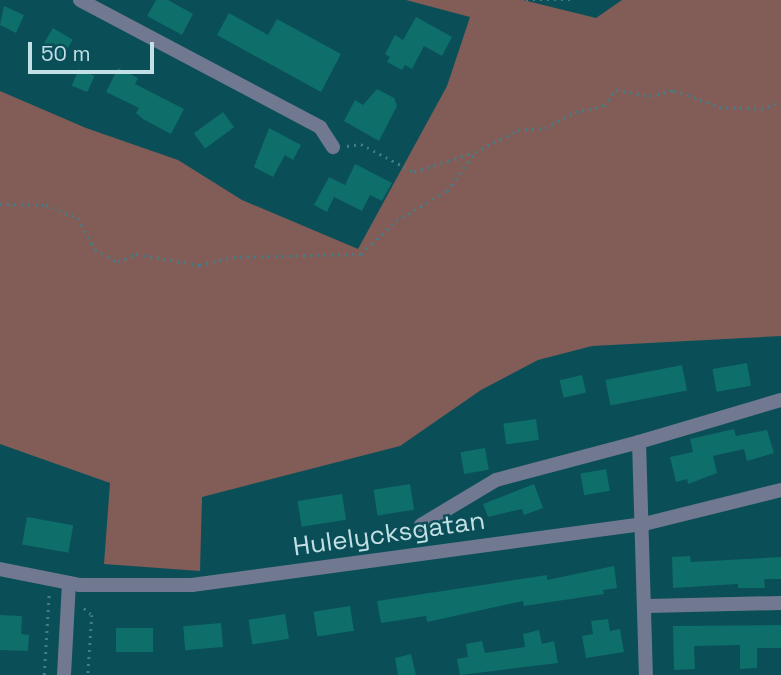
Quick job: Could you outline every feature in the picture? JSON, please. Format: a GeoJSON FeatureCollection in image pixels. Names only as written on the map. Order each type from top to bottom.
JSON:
{"type":"FeatureCollection","features":[{"type":"Feature","properties":{"kind":"street"},"geometry":{"type":"LineString","coordinates":[[80,0],[320,127],[333,147]]}},
{"type":"Feature","properties":{"kind":"street"},"geometry":{"type":"LineString","coordinates":[[421,525],[496,480],[781,400]]}},
{"type":"Feature","properties":{"kind":"street"},"geometry":{"type":"LineString","coordinates":[[639,442],[647,606],[646,675]]}},
{"type":"Feature","properties":{"kind":"street","name":"Hulelycksgatan"},"geometry":{"type":"LineString","coordinates":[[0,569],[69,583],[192,585],[644,524],[781,490]]}},
{"type":"Feature","properties":{"kind":"street"},"geometry":{"type":"LineString","coordinates":[[64,675],[69,583]]}},
{"type":"Feature","properties":{"kind":"street"},"geometry":{"type":"LineString","coordinates":[[647,606],[781,603]]}},
{"type":"Feature","properties":{"kind":"path"},"geometry":{"type":"LineString","coordinates":[[526,0],[572,0]]}},
{"type":"Feature","properties":{"kind":"path"},"geometry":{"type":"LineString","coordinates":[[333,147],[361,144],[414,172],[475,152],[519,130],[545,128],[575,112],[603,106],[617,90],[650,96],[674,90],[719,107],[761,109],[781,102]]}},
{"type":"Feature","properties":{"kind":"path"},"geometry":{"type":"LineString","coordinates":[[0,204],[46,205],[78,218],[95,250],[118,262],[136,254],[199,265],[233,257],[361,254],[396,221],[447,191],[475,152]]}},
{"type":"Feature","properties":{"kind":"path"},"geometry":{"type":"LineString","coordinates":[[44,675],[50,579]]}},
{"type":"Feature","properties":{"kind":"path"},"geometry":{"type":"LineString","coordinates":[[79,603],[92,615],[88,675]]}},
{"type":"Feature","properties":{"kind":"shaded area"},"geometry":{"type":"Polygon","coordinates":[[[406,0],[523,0],[596,18],[622,0],[781,0],[781,336],[592,346],[538,360],[481,390],[400,446],[202,497],[200,571],[104,564],[110,483],[0,444],[0,91],[86,128],[178,160],[242,200],[358,249],[447,86],[470,17],[406,0]]]}},
{"type":"Feature","properties":{"kind":"building"},"geometry":{"type":"Polygon","coordinates":[[[156,0],[168,0],[193,14],[182,35],[147,16],[156,0]]]}},
{"type":"Feature","properties":{"kind":"building"},"geometry":{"type":"Polygon","coordinates":[[[4,6],[24,15],[16,33],[0,25],[4,6]]]}},
{"type":"Feature","properties":{"kind":"building"},"geometry":{"type":"Polygon","coordinates":[[[229,13],[268,35],[277,19],[341,54],[321,92],[217,35],[229,13]]]}},
{"type":"Feature","properties":{"kind":"building"},"geometry":{"type":"Polygon","coordinates":[[[416,17],[452,37],[442,56],[424,46],[412,69],[405,65],[402,70],[387,62],[390,57],[385,54],[395,35],[403,40],[416,17]]]}},
{"type":"Feature","properties":{"kind":"building"},"geometry":{"type":"Polygon","coordinates":[[[53,28],[73,40],[62,58],[42,46],[53,28]]]}},
{"type":"Feature","properties":{"kind":"building"},"geometry":{"type":"Polygon","coordinates":[[[118,68],[138,78],[135,84],[184,109],[171,134],[143,119],[136,113],[139,108],[106,92],[118,68]]]}},
{"type":"Feature","properties":{"kind":"building"},"geometry":{"type":"Polygon","coordinates":[[[79,69],[95,76],[87,92],[72,85],[79,69]]]}},
{"type":"Feature","properties":{"kind":"building"},"geometry":{"type":"Polygon","coordinates":[[[377,89],[394,98],[397,106],[379,141],[344,121],[355,100],[363,105],[377,89]]]}},
{"type":"Feature","properties":{"kind":"building"},"geometry":{"type":"Polygon","coordinates":[[[223,112],[234,127],[205,149],[194,133],[223,112]]]}},
{"type":"Feature","properties":{"kind":"building"},"geometry":{"type":"Polygon","coordinates":[[[269,128],[301,145],[293,160],[285,155],[273,177],[254,167],[269,128]]]}},
{"type":"Feature","properties":{"kind":"building"},"geometry":{"type":"Polygon","coordinates":[[[355,164],[392,183],[382,201],[370,195],[362,211],[334,197],[327,212],[314,205],[329,177],[345,185],[355,164]]]}},
{"type":"Feature","properties":{"kind":"building"},"geometry":{"type":"Polygon","coordinates":[[[747,363],[751,386],[717,392],[713,369],[747,363]]]}},
{"type":"Feature","properties":{"kind":"building"},"geometry":{"type":"Polygon","coordinates":[[[682,365],[687,391],[610,405],[605,380],[682,365]]]}},
{"type":"Feature","properties":{"kind":"building"},"geometry":{"type":"Polygon","coordinates":[[[582,375],[586,393],[564,398],[560,380],[582,375]]]}},
{"type":"Feature","properties":{"kind":"building"},"geometry":{"type":"Polygon","coordinates":[[[536,419],[539,440],[506,444],[503,424],[536,419]]]}},
{"type":"Feature","properties":{"kind":"building"},"geometry":{"type":"Polygon","coordinates":[[[734,429],[736,436],[767,430],[774,453],[747,461],[744,449],[713,456],[717,473],[688,484],[687,479],[676,482],[670,457],[693,452],[690,439],[734,429]]]}},
{"type":"Feature","properties":{"kind":"building"},"geometry":{"type":"Polygon","coordinates":[[[485,448],[489,470],[464,474],[460,452],[485,448]]]}},
{"type":"Feature","properties":{"kind":"building"},"geometry":{"type":"Polygon","coordinates":[[[606,469],[610,491],[584,495],[580,474],[606,469]]]}},
{"type":"Feature","properties":{"kind":"building"},"geometry":{"type":"Polygon","coordinates":[[[410,484],[414,510],[378,515],[373,490],[410,484]]]}},
{"type":"Feature","properties":{"kind":"building"},"geometry":{"type":"Polygon","coordinates":[[[534,484],[543,508],[524,515],[522,509],[488,517],[483,504],[534,484]]]}},
{"type":"Feature","properties":{"kind":"building"},"geometry":{"type":"Polygon","coordinates":[[[342,494],[346,520],[302,527],[298,501],[342,494]]]}},
{"type":"Feature","properties":{"kind":"building"},"geometry":{"type":"Polygon","coordinates":[[[27,517],[73,525],[68,553],[22,545],[27,517]]]}},
{"type":"Feature","properties":{"kind":"building"},"geometry":{"type":"Polygon","coordinates":[[[690,556],[691,562],[781,557],[781,579],[764,579],[765,588],[738,588],[738,584],[673,588],[672,557],[690,556]]]}},
{"type":"Feature","properties":{"kind":"building"},"geometry":{"type":"Polygon","coordinates":[[[614,566],[617,588],[603,590],[604,594],[524,606],[523,601],[427,622],[426,616],[381,623],[377,601],[547,575],[547,580],[614,566]]]}},
{"type":"Feature","properties":{"kind":"building"},"geometry":{"type":"Polygon","coordinates":[[[350,606],[354,631],[317,636],[313,612],[350,606]]]}},
{"type":"Feature","properties":{"kind":"building"},"geometry":{"type":"Polygon","coordinates":[[[285,614],[289,639],[252,644],[248,620],[285,614]]]}},
{"type":"Feature","properties":{"kind":"building"},"geometry":{"type":"Polygon","coordinates":[[[0,615],[22,616],[21,634],[29,635],[28,651],[0,650],[0,615]]]}},
{"type":"Feature","properties":{"kind":"building"},"geometry":{"type":"Polygon","coordinates":[[[608,619],[610,631],[620,629],[624,652],[586,658],[582,636],[593,634],[591,621],[608,619]]]}},
{"type":"Feature","properties":{"kind":"building"},"geometry":{"type":"Polygon","coordinates":[[[221,623],[223,647],[185,650],[183,626],[221,623]]]}},
{"type":"Feature","properties":{"kind":"building"},"geometry":{"type":"Polygon","coordinates":[[[781,625],[781,648],[757,648],[757,668],[740,669],[740,645],[694,646],[695,669],[674,670],[673,626],[781,625]]]}},
{"type":"Feature","properties":{"kind":"building"},"geometry":{"type":"Polygon","coordinates":[[[116,628],[153,628],[153,652],[116,652],[116,628]]]}},
{"type":"Feature","properties":{"kind":"building"},"geometry":{"type":"Polygon","coordinates":[[[539,630],[542,644],[554,641],[558,663],[460,675],[457,659],[468,657],[466,644],[482,641],[485,653],[525,647],[523,634],[539,630]]]}},
{"type":"Feature","properties":{"kind":"building"},"geometry":{"type":"Polygon","coordinates":[[[411,654],[416,675],[398,675],[395,658],[411,654]]]}}]}
